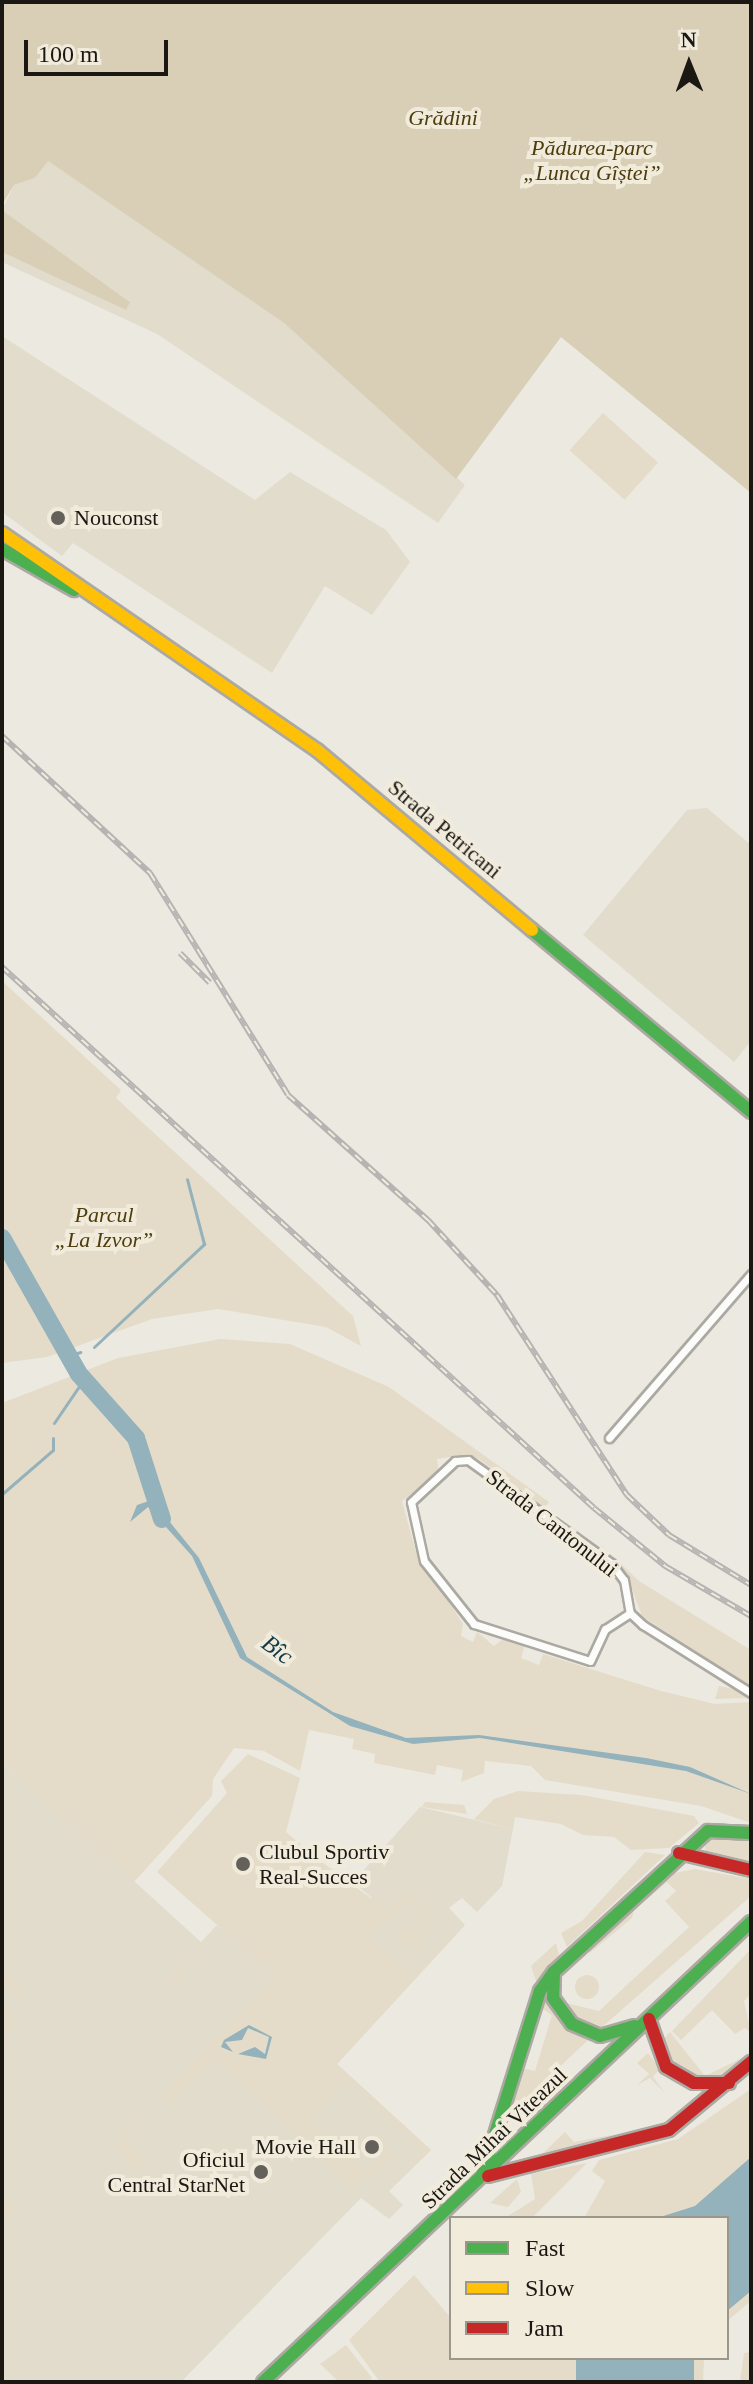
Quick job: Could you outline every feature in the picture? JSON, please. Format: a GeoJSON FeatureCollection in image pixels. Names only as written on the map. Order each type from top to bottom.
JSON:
{"type":"FeatureCollection","features":[{"type":"Feature","properties":{"kind":"main road","name":"Strada Petricani"},"geometry":{"type":"LineString","coordinates":[[2,533],[329,759],[751,1112]]}},
{"type":"Feature","properties":{"kind":"main road","name":"Strada Petricani"},"geometry":{"type":"LineString","coordinates":[[2,549],[95,600]]}},
{"type":"Feature","properties":{"kind":"main road"},"geometry":{"type":"LineString","coordinates":[[481,2179],[540,1991],[554,1972],[697,1838],[721,1828],[751,1833]]}},
{"type":"Feature","properties":{"kind":"main road"},"geometry":{"type":"LineString","coordinates":[[679,1853],[751,1870]]}},
{"type":"Feature","properties":{"kind":"main road"},"geometry":{"type":"LineString","coordinates":[[664,1867],[712,1862]]}},
{"type":"Feature","properties":{"kind":"main road","name":"Strada Mihai Viteazul"},"geometry":{"type":"LineString","coordinates":[[263,2382],[751,1922]]}},
{"type":"Feature","properties":{"kind":"main road"},"geometry":{"type":"LineString","coordinates":[[554,1972],[556,2006],[583,2031],[610,2035],[649,2019],[666,2067],[694,2083],[729,2083]]}},
{"type":"Feature","properties":{"kind":"main road"},"geometry":{"type":"LineString","coordinates":[[481,2179],[669,2130],[751,2062]]}},
{"type":"Feature","properties":{"kind":"street"},"geometry":{"type":"LineString","coordinates":[[609,1438],[751,1274]]}},
{"type":"Feature","properties":{"kind":"street","name":"Strada Cantonului"},"geometry":{"type":"LineString","coordinates":[[468,1460],[611,1563],[624,1580],[630,1613],[605,1629],[590,1661],[474,1624],[424,1561],[411,1502],[455,1461],[468,1460]]}},
{"type":"Feature","properties":{"kind":"street"},"geometry":{"type":"LineString","coordinates":[[630,1613],[751,1693]]}},
{"type":"Feature","properties":{"kind":"shaded area"},"geometry":{"type":"Polygon","coordinates":[[[47,160],[284,323],[465,485],[438,523],[157,334],[2,262],[2,252],[126,309],[129,301],[2,210],[14,185],[35,178],[47,160]]]}},
{"type":"Feature","properties":{"kind":"shaded area"},"geometry":{"type":"Polygon","coordinates":[[[2,336],[255,500],[290,472],[386,530],[410,562],[372,615],[325,586],[272,673],[73,543],[62,556],[2,512],[2,336]]]}},
{"type":"Feature","properties":{"kind":"shaded area"},"geometry":{"type":"Polygon","coordinates":[[[707,808],[751,845],[751,1041],[734,1062],[583,935],[687,810],[707,808]]]}},
{"type":"Feature","properties":{"kind":"shaded area"},"geometry":{"type":"Polygon","coordinates":[[[2,1761],[201,1942],[217,1925],[284,1983],[372,1898],[353,1882],[420,1807],[513,1829],[502,1886],[477,1912],[462,1898],[449,1908],[465,1925],[337,2064],[431,2150],[389,2191],[403,2205],[389,2219],[361,2198],[181,2382],[2,2382],[2,1761]]]}},
{"type":"Feature","properties":{"kind":"green space"},"geometry":{"type":"Polygon","coordinates":[[[2,2],[751,2],[751,493],[561,337],[456,479],[284,323],[48,161],[35,178],[14,185],[2,205],[2,2]]]}},
{"type":"Feature","properties":{"kind":"green space"},"geometry":{"type":"Polygon","coordinates":[[[2,210],[130,302],[126,310],[2,252],[2,210]]]}},
{"type":"Feature","properties":{"kind":"green space"},"geometry":{"type":"Polygon","coordinates":[[[603,413],[658,463],[625,500],[570,450],[603,413]]]}},
{"type":"Feature","properties":{"kind":"green space","name":"Parcul „La Izvor”"},"geometry":{"type":"Polygon","coordinates":[[[2,981],[121,1090],[116,1098],[353,1316],[361,1346],[326,1327],[218,1309],[152,1319],[47,1357],[2,1363],[2,981]]]}},
{"type":"Feature","properties":{"kind":"green space"},"geometry":{"type":"Polygon","coordinates":[[[220,1339],[290,1344],[389,1387],[549,1502],[544,1508],[479,1459],[462,1455],[437,1459],[439,1474],[402,1501],[415,1549],[463,1624],[461,1636],[473,1642],[477,1632],[494,1646],[503,1639],[525,1645],[521,1658],[539,1665],[543,1654],[661,1691],[715,1704],[751,1702],[751,1823],[701,1806],[545,1780],[531,1766],[485,1761],[484,1773],[461,1782],[463,1770],[437,1765],[435,1775],[374,1763],[375,1754],[352,1749],[354,1739],[309,1730],[300,1771],[264,1751],[234,1748],[213,1779],[212,1796],[134,1882],[2,1761],[2,1403],[118,1358],[220,1339]]]}},
{"type":"Feature","properties":{"kind":"green space"},"geometry":{"type":"Polygon","coordinates":[[[600,1544],[639,1581],[751,1650],[751,1688],[642,1616],[628,1578],[600,1544]]]}},
{"type":"Feature","properties":{"kind":"green space"},"geometry":{"type":"Polygon","coordinates":[[[719,1686],[740,1690],[751,1698],[715,1699],[719,1686]]]}},
{"type":"Feature","properties":{"kind":"green space"},"geometry":{"type":"Polygon","coordinates":[[[248,1754],[300,1778],[286,1832],[315,1857],[387,1910],[406,1888],[432,1911],[425,1928],[407,1900],[370,1939],[415,1974],[465,1925],[337,2064],[431,2150],[389,2191],[423,2150],[347,2079],[310,2118],[367,2171],[390,2147],[395,2154],[378,2177],[364,2175],[353,2187],[215,2059],[172,2105],[162,2096],[274,1975],[157,1872],[227,1793],[221,1781],[248,1754]]]}},
{"type":"Feature","properties":{"kind":"green space"},"geometry":{"type":"Polygon","coordinates":[[[518,1791],[582,1795],[694,1816],[699,1823],[669,1848],[631,1850],[614,1837],[583,1835],[561,1824],[515,1817],[513,1829],[474,1819],[494,1799],[518,1791]]]}},
{"type":"Feature","properties":{"kind":"green space"},"geometry":{"type":"Polygon","coordinates":[[[425,1802],[464,1805],[467,1814],[422,1807],[425,1802]]]}},
{"type":"Feature","properties":{"kind":"green space"},"geometry":{"type":"Polygon","coordinates":[[[714,1836],[751,1840],[751,1863],[705,1853],[705,1841],[714,1836]]]}},
{"type":"Feature","properties":{"kind":"green space"},"geometry":{"type":"Polygon","coordinates":[[[645,1852],[665,1855],[567,1947],[561,1933],[582,1921],[645,1852]]]}},
{"type":"Feature","properties":{"kind":"green space"},"geometry":{"type":"Polygon","coordinates":[[[695,1869],[751,1879],[751,1896],[600,2029],[577,2020],[562,2002],[599,2011],[689,1927],[665,1901],[676,1891],[667,1882],[645,1901],[645,1896],[669,1874],[695,1869]]]}},
{"type":"Feature","properties":{"kind":"green space"},"geometry":{"type":"Polygon","coordinates":[[[635,1906],[632,1918],[590,1953],[588,1951],[635,1906]]]}},
{"type":"Feature","properties":{"kind":"green space"},"geometry":{"type":"Polygon","coordinates":[[[411,1926],[419,1929],[422,1937],[419,1945],[411,1948],[403,1945],[400,1937],[403,1929],[411,1926]]]}},
{"type":"Feature","properties":{"kind":"green space"},"geometry":{"type":"Polygon","coordinates":[[[556,1943],[559,1955],[536,1981],[531,1966],[556,1943]]]}},
{"type":"Feature","properties":{"kind":"green space"},"geometry":{"type":"Polygon","coordinates":[[[205,1945],[172,1986],[166,1984],[167,1982],[205,1945]]]}},
{"type":"Feature","properties":{"kind":"green space"},"geometry":{"type":"Polygon","coordinates":[[[751,1949],[751,1994],[744,2001],[751,2033],[745,2028],[735,2034],[712,2010],[681,2040],[672,2031],[751,1949]]]}},
{"type":"Feature","properties":{"kind":"green space"},"geometry":{"type":"Polygon","coordinates":[[[2,1969],[20,1987],[24,2004],[2,1982],[2,1969]]]}},
{"type":"Feature","properties":{"kind":"green space"},"geometry":{"type":"Polygon","coordinates":[[[587,1975],[596,1978],[599,1987],[596,1996],[587,1999],[578,1996],[575,1987],[578,1978],[587,1975]]]}},
{"type":"Feature","properties":{"kind":"green space"},"geometry":{"type":"Polygon","coordinates":[[[545,1998],[588,2040],[506,2118],[521,2068],[535,2071],[552,2015],[543,2009],[545,1998]]]}},
{"type":"Feature","properties":{"kind":"green space"},"geometry":{"type":"Polygon","coordinates":[[[2,2002],[16,2020],[2,2040],[2,2002]]]}},
{"type":"Feature","properties":{"kind":"green space"},"geometry":{"type":"Polygon","coordinates":[[[670,2032],[705,2076],[740,2059],[720,2078],[697,2079],[675,2068],[658,2045],[670,2032]]]}},
{"type":"Feature","properties":{"kind":"green space"},"geometry":{"type":"Polygon","coordinates":[[[648,2053],[660,2069],[653,2077],[665,2093],[650,2078],[637,2085],[649,2074],[637,2063],[648,2053]]]}},
{"type":"Feature","properties":{"kind":"green space"},"geometry":{"type":"Polygon","coordinates":[[[751,2089],[751,2301],[729,2319],[729,2216],[585,2216],[605,2181],[592,2171],[599,2160],[678,2139],[751,2089]]]}},
{"type":"Feature","properties":{"kind":"green space"},"geometry":{"type":"Polygon","coordinates":[[[152,2105],[125,2141],[152,2161],[137,2173],[114,2146],[152,2105]]]}},
{"type":"Feature","properties":{"kind":"green space"},"geometry":{"type":"Polygon","coordinates":[[[565,2132],[574,2142],[616,2134],[540,2156],[565,2132]]]}},
{"type":"Feature","properties":{"kind":"green space"},"geometry":{"type":"Polygon","coordinates":[[[587,2163],[534,2216],[508,2216],[535,2199],[531,2174],[587,2163]]]}},
{"type":"Feature","properties":{"kind":"green space"},"geometry":{"type":"Polygon","coordinates":[[[517,2179],[521,2192],[508,2207],[490,2203],[517,2179]]]}},
{"type":"Feature","properties":{"kind":"green space"},"geometry":{"type":"Polygon","coordinates":[[[2,2196],[17,2210],[2,2229],[2,2196]]]}},
{"type":"Feature","properties":{"kind":"green space"},"geometry":{"type":"Polygon","coordinates":[[[414,2275],[449,2316],[449,2360],[704,2360],[703,2382],[380,2382],[349,2340],[414,2275]]]}},
{"type":"Feature","properties":{"kind":"green space"},"geometry":{"type":"Polygon","coordinates":[[[346,2345],[372,2378],[368,2382],[339,2382],[320,2364],[346,2345]]]}},
{"type":"Feature","properties":{"kind":"green space"},"geometry":{"type":"Polygon","coordinates":[[[751,2352],[751,2382],[740,2382],[744,2353],[751,2352]]]}},
{"type":"Feature","properties":{"kind":"water"},"geometry":{"type":"Polygon","coordinates":[[[152,1500],[199,1558],[247,1657],[333,1712],[406,1738],[479,1735],[646,1758],[690,1767],[751,1794],[686,1771],[480,1738],[413,1744],[350,1726],[240,1658],[192,1556],[148,1507],[130,1522],[137,1505],[152,1500]]]}},
{"type":"Feature","properties":{"kind":"water"},"geometry":{"type":"Polygon","coordinates":[[[249,2025],[272,2037],[266,2059],[238,2054],[255,2047],[265,2054],[269,2037],[248,2028],[242,2040],[225,2042],[233,2052],[221,2047],[224,2040],[249,2025]]]}},
{"type":"Feature","properties":{"kind":"water"},"geometry":{"type":"Polygon","coordinates":[[[751,2157],[751,2291],[729,2309],[729,2216],[663,2216],[695,2206],[751,2157]]]}},
{"type":"Feature","properties":{"kind":"water"},"geometry":{"type":"Polygon","coordinates":[[[576,2360],[694,2360],[694,2382],[576,2382],[576,2360]]]}},
{"type":"Feature","properties":{"kind":"waterway"},"geometry":{"type":"LineString","coordinates":[[94,1347],[204,1244],[187,1179]]}},
{"type":"Feature","properties":{"kind":"waterway","name":"Bîc"},"geometry":{"type":"LineString","coordinates":[[2,1238],[79,1374],[136,1438],[162,1519]]}},
{"type":"Feature","properties":{"kind":"waterway"},"geometry":{"type":"LineString","coordinates":[[68,1356],[80,1352]]}},
{"type":"Feature","properties":{"kind":"waterway"},"geometry":{"type":"LineString","coordinates":[[54,1423],[84,1379]]}},
{"type":"Feature","properties":{"kind":"waterway"},"geometry":{"type":"LineString","coordinates":[[2,1494],[53,1450],[53,1438]]}},
{"type":"Feature","properties":{"kind":"railway"},"geometry":{"type":"LineString","coordinates":[[2,736],[150,873],[288,1095],[428,1220],[497,1295],[627,1495],[669,1535],[751,1585]]}},
{"type":"Feature","properties":{"kind":"railway"},"geometry":{"type":"LineString","coordinates":[[180,953],[210,983]]}},
{"type":"Feature","properties":{"kind":"railway"},"geometry":{"type":"LineString","coordinates":[[2,967],[594,1508],[665,1566],[751,1616]]}},
{"type":"Feature","properties":{"kind":"traffic: fast"},"geometry":{"type":"LineString","coordinates":[[2,549],[74,590]]}},
{"type":"Feature","properties":{"kind":"traffic: fast"},"geometry":{"type":"LineString","coordinates":[[532,930],[751,1112]]}},
{"type":"Feature","properties":{"kind":"traffic: fast"},"geometry":{"type":"LineString","coordinates":[[482,2176],[540,1991],[554,1972],[708,1831],[751,1833]]}},
{"type":"Feature","properties":{"kind":"traffic: fast"},"geometry":{"type":"LineString","coordinates":[[263,2382],[751,1922]]}},
{"type":"Feature","properties":{"kind":"traffic: fast"},"geometry":{"type":"LineString","coordinates":[[554,1973],[553,1998],[572,2024],[600,2036],[635,2026]]}},
{"type":"Feature","properties":{"kind":"traffic: slow"},"geometry":{"type":"LineString","coordinates":[[2,533],[318,751],[532,930]]}},
{"type":"Feature","properties":{"kind":"traffic: jam"},"geometry":{"type":"LineString","coordinates":[[679,1853],[751,1870]]}},
{"type":"Feature","properties":{"kind":"traffic: jam"},"geometry":{"type":"LineString","coordinates":[[649,2019],[666,2067],[694,2083],[729,2083]]}},
{"type":"Feature","properties":{"kind":"traffic: jam"},"geometry":{"type":"LineString","coordinates":[[488,2176],[669,2130],[751,2062]]}},
{"type":"Feature","properties":{"kind":"place","name":"Nouconst"},"geometry":{"type":"Point","coordinates":[58,518]}},
{"type":"Feature","properties":{"kind":"place","name":"Clubul Sportiv Real-Succes"},"geometry":{"type":"Point","coordinates":[243,1864]}},
{"type":"Feature","properties":{"kind":"place","name":"Movie Hall"},"geometry":{"type":"Point","coordinates":[372,2147]}},
{"type":"Feature","properties":{"kind":"place","name":"Oficiul Central StarNet"},"geometry":{"type":"Point","coordinates":[261,2172]}},
{"type":"Feature","properties":{"kind":"park label","name":"Grădini"},"geometry":{"type":"Point","coordinates":[443,118]}},
{"type":"Feature","properties":{"kind":"park label","name":"Pădurea-parc „Lunca Gîștei”"},"geometry":{"type":"Point","coordinates":[592,160]}}]}
